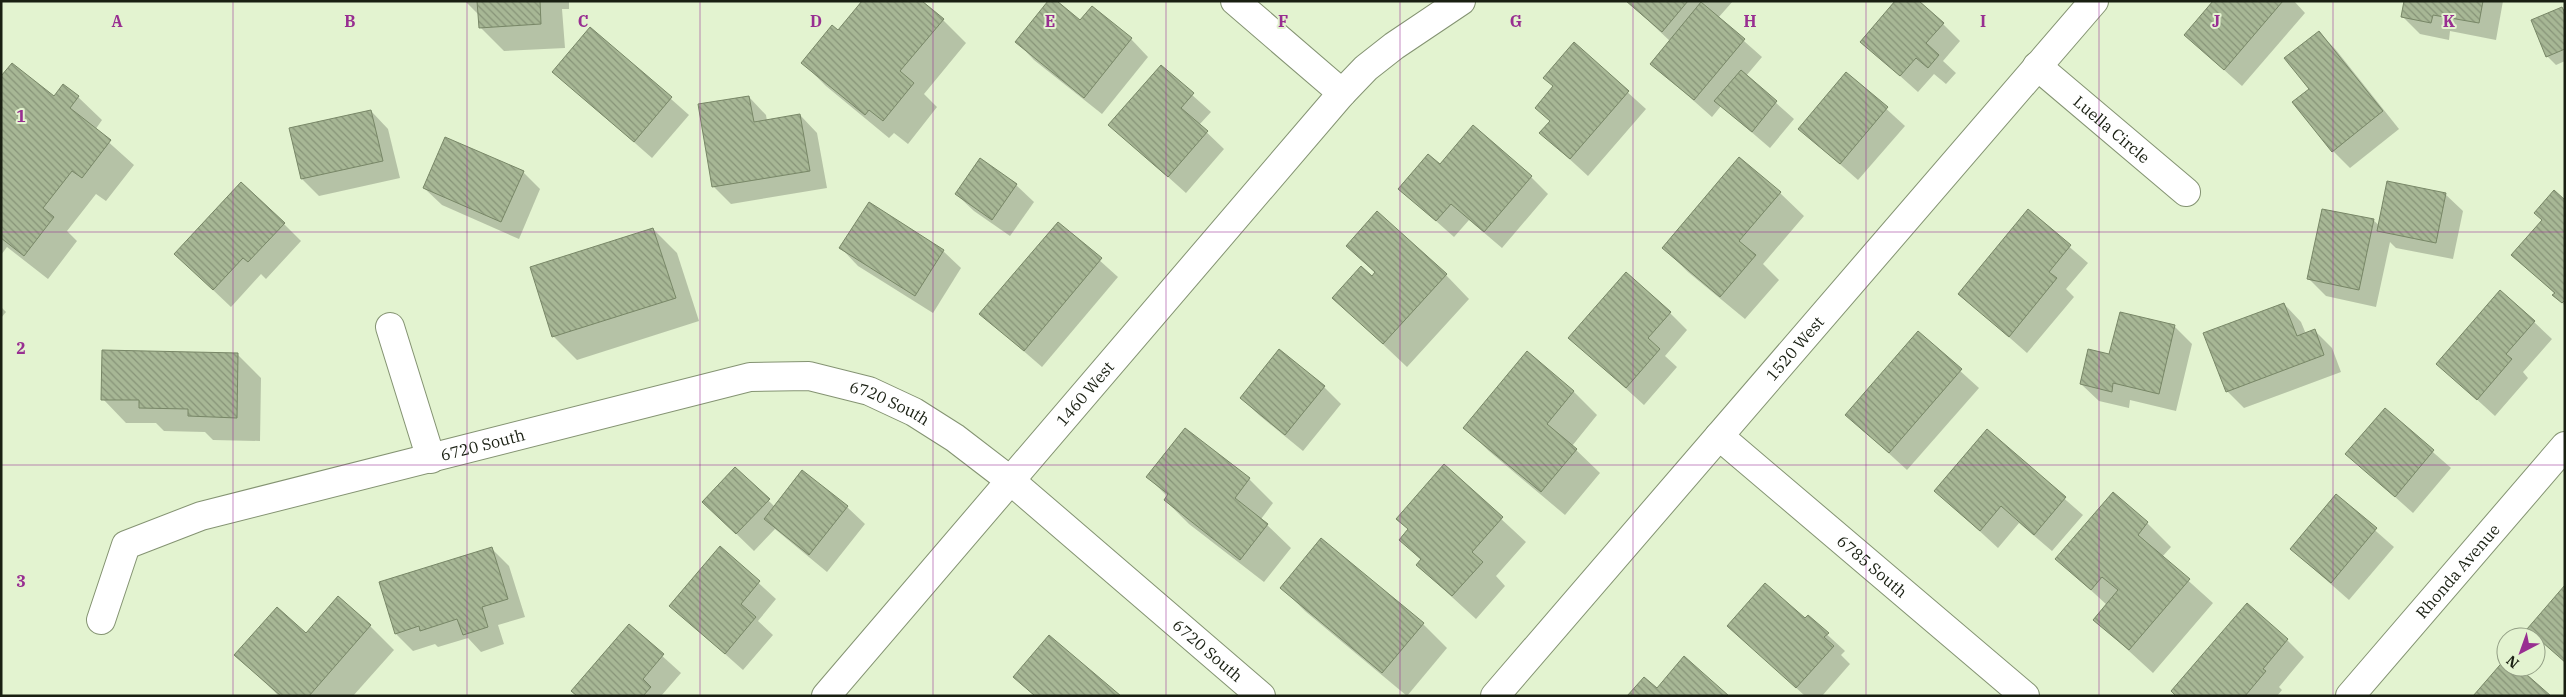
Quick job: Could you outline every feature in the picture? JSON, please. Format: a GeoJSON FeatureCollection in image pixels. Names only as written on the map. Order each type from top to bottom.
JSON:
{"type":"FeatureCollection","features":[{"type":"Feature","properties":{"kind":"street"},"geometry":{"type":"LineString","coordinates":[[1235,1],[1342,93]]}},
{"type":"Feature","properties":{"kind":"street","name":"1460 West"},"geometry":{"type":"LineString","coordinates":[[826,696],[1342,93],[1366,68],[1394,46],[1461,1]]}},
{"type":"Feature","properties":{"kind":"street","name":"1520 West"},"geometry":{"type":"LineString","coordinates":[[1496,696],[2094,1]]}},
{"type":"Feature","properties":{"kind":"street","name":"Luella Circle"},"geometry":{"type":"LineString","coordinates":[[2037,66],[2186,192]]}},
{"type":"Feature","properties":{"kind":"street","name":"6720 South"},"geometry":{"type":"LineString","coordinates":[[390,327],[431,459]]}},
{"type":"Feature","properties":{"kind":"street","name":"6720 South"},"geometry":{"type":"LineString","coordinates":[[101,620],[126,545],[201,516],[750,377],[809,376],[870,391],[914,412],[955,438],[1011,481],[1261,696]]}},
{"type":"Feature","properties":{"kind":"street","name":"6785 South"},"geometry":{"type":"LineString","coordinates":[[1720,436],[2025,696]]}},
{"type":"Feature","properties":{"kind":"street","name":"Rhonda Avenue"},"geometry":{"type":"LineString","coordinates":[[2350,696],[2565,446]]}},
{"type":"Feature","properties":{"kind":"building"},"geometry":{"type":"Polygon","coordinates":[[[477,1],[540,1],[541,24],[479,28],[477,1]]]}},
{"type":"Feature","properties":{"kind":"building"},"geometry":{"type":"Polygon","coordinates":[[[862,1],[922,1],[944,19],[900,71],[914,83],[883,121],[869,110],[865,115],[801,63],[832,25],[838,30],[862,1]]]}},
{"type":"Feature","properties":{"kind":"building"},"geometry":{"type":"Polygon","coordinates":[[[1048,1],[1057,1],[1080,20],[1092,6],[1132,38],[1084,98],[1015,42],[1048,1]]]}},
{"type":"Feature","properties":{"kind":"building"},"geometry":{"type":"Polygon","coordinates":[[[1626,1],[1688,1],[1662,32],[1626,1]]]}},
{"type":"Feature","properties":{"kind":"building"},"geometry":{"type":"Polygon","coordinates":[[[1895,1],[1919,1],[1944,23],[1926,43],[1939,55],[1928,68],[1916,58],[1900,76],[1860,42],[1895,1]]]}},
{"type":"Feature","properties":{"kind":"building"},"geometry":{"type":"Polygon","coordinates":[[[2213,1],[2283,1],[2224,70],[2184,35],[2213,1]]]}},
{"type":"Feature","properties":{"kind":"building"},"geometry":{"type":"Polygon","coordinates":[[[2404,1],[2483,1],[2479,23],[2433,15],[2431,23],[2401,17],[2404,1]]]}},
{"type":"Feature","properties":{"kind":"building"},"geometry":{"type":"Polygon","coordinates":[[[1701,2],[1745,39],[1694,100],[1650,64],[1701,2]]]}},
{"type":"Feature","properties":{"kind":"building"},"geometry":{"type":"Polygon","coordinates":[[[2562,7],[2565,13],[2565,49],[2546,57],[2531,20],[2562,7]]]}},
{"type":"Feature","properties":{"kind":"building"},"geometry":{"type":"Polygon","coordinates":[[[590,27],[672,97],[634,142],[552,72],[590,27]]]}},
{"type":"Feature","properties":{"kind":"building"},"geometry":{"type":"Polygon","coordinates":[[[2319,31],[2383,111],[2332,152],[2292,102],[2309,89],[2284,58],[2319,31]]]}},
{"type":"Feature","properties":{"kind":"building"},"geometry":{"type":"Polygon","coordinates":[[[1574,42],[1629,91],[1570,159],[1539,133],[1550,121],[1535,108],[1553,86],[1543,78],[1574,42]]]}},
{"type":"Feature","properties":{"kind":"building"},"geometry":{"type":"Polygon","coordinates":[[[12,63],[54,96],[63,84],[79,96],[70,108],[111,140],[82,178],[72,171],[43,208],[54,217],[24,256],[1,238],[1,76],[12,63]]]}},
{"type":"Feature","properties":{"kind":"building"},"geometry":{"type":"Polygon","coordinates":[[[1161,65],[1194,93],[1181,108],[1208,131],[1168,177],[1108,125],[1161,65]]]}},
{"type":"Feature","properties":{"kind":"building"},"geometry":{"type":"Polygon","coordinates":[[[1741,70],[1777,101],[1752,132],[1714,101],[1741,70]]]}},
{"type":"Feature","properties":{"kind":"building"},"geometry":{"type":"Polygon","coordinates":[[[1846,72],[1888,107],[1840,164],[1798,129],[1846,72]]]}},
{"type":"Feature","properties":{"kind":"building"},"geometry":{"type":"Polygon","coordinates":[[[749,96],[754,122],[800,114],[810,171],[712,187],[698,104],[749,96]]]}},
{"type":"Feature","properties":{"kind":"building"},"geometry":{"type":"Polygon","coordinates":[[[371,110],[383,161],[301,179],[289,128],[371,110]]]}},
{"type":"Feature","properties":{"kind":"building"},"geometry":{"type":"Polygon","coordinates":[[[1473,125],[1532,176],[1484,232],[1451,204],[1436,221],[1398,189],[1428,154],[1440,164],[1473,125]]]}},
{"type":"Feature","properties":{"kind":"building"},"geometry":{"type":"Polygon","coordinates":[[[445,137],[524,171],[501,222],[423,188],[445,137]]]}},
{"type":"Feature","properties":{"kind":"building"},"geometry":{"type":"Polygon","coordinates":[[[1739,157],[1781,192],[1739,241],[1756,255],[1720,297],[1662,248],[1739,157]]]}},
{"type":"Feature","properties":{"kind":"building"},"geometry":{"type":"Polygon","coordinates":[[[980,158],[1017,184],[992,220],[955,194],[980,158]]]}},
{"type":"Feature","properties":{"kind":"building"},"geometry":{"type":"Polygon","coordinates":[[[2387,181],[2446,193],[2436,243],[2377,231],[2387,181]]]}},
{"type":"Feature","properties":{"kind":"building"},"geometry":{"type":"Polygon","coordinates":[[[241,182],[285,223],[248,262],[243,258],[213,290],[174,254],[241,182]]]}},
{"type":"Feature","properties":{"kind":"building"},"geometry":{"type":"Polygon","coordinates":[[[2554,190],[2565,200],[2565,300],[2562,303],[2552,295],[2555,293],[2511,255],[2542,220],[2534,213],[2554,190]]]}},
{"type":"Feature","properties":{"kind":"building"},"geometry":{"type":"Polygon","coordinates":[[[869,202],[944,250],[915,296],[839,248],[869,202]]]}},
{"type":"Feature","properties":{"kind":"building"},"geometry":{"type":"Polygon","coordinates":[[[2028,209],[2071,245],[2049,272],[2057,278],[2009,337],[1958,294],[2028,209]]]}},
{"type":"Feature","properties":{"kind":"building"},"geometry":{"type":"Polygon","coordinates":[[[2322,209],[2374,219],[2359,290],[2307,279],[2322,209]]]}},
{"type":"Feature","properties":{"kind":"building"},"geometry":{"type":"Polygon","coordinates":[[[1377,211],[1447,274],[1383,344],[1332,298],[1361,266],[1372,276],[1375,272],[1346,246],[1377,211]]]}},
{"type":"Feature","properties":{"kind":"building"},"geometry":{"type":"Polygon","coordinates":[[[1058,222],[1102,258],[1024,351],[979,314],[1058,222]]]}},
{"type":"Feature","properties":{"kind":"building"},"geometry":{"type":"Polygon","coordinates":[[[653,228],[676,298],[552,337],[530,267],[653,228]]]}},
{"type":"Feature","properties":{"kind":"building"},"geometry":{"type":"Polygon","coordinates":[[[1626,272],[1671,312],[1648,338],[1660,349],[1626,388],[1568,338],[1626,272]]]}},
{"type":"Feature","properties":{"kind":"building"},"geometry":{"type":"Polygon","coordinates":[[[2500,290],[2535,321],[2506,354],[2512,359],[2477,400],[2436,364],[2500,290]]]}},
{"type":"Feature","properties":{"kind":"building"},"geometry":{"type":"Polygon","coordinates":[[[2284,303],[2297,336],[2315,329],[2324,355],[2226,392],[2203,333],[2284,303]]]}},
{"type":"Feature","properties":{"kind":"building"},"geometry":{"type":"Polygon","coordinates":[[[2120,312],[2175,325],[2159,394],[2113,383],[2112,392],[2080,384],[2088,349],[2109,354],[2120,312]]]}},
{"type":"Feature","properties":{"kind":"building"},"geometry":{"type":"Polygon","coordinates":[[[1918,331],[1962,369],[1889,453],[1845,415],[1918,331]]]}},
{"type":"Feature","properties":{"kind":"building"},"geometry":{"type":"Polygon","coordinates":[[[1279,349],[1325,386],[1285,435],[1240,398],[1279,349]]]}},
{"type":"Feature","properties":{"kind":"building"},"geometry":{"type":"Polygon","coordinates":[[[102,350],[238,353],[237,418],[188,416],[188,409],[139,408],[139,400],[101,400],[102,350]]]}},
{"type":"Feature","properties":{"kind":"building"},"geometry":{"type":"Polygon","coordinates":[[[1527,351],[1574,391],[1547,424],[1577,449],[1541,492],[1463,428],[1527,351]]]}},
{"type":"Feature","properties":{"kind":"building"},"geometry":{"type":"Polygon","coordinates":[[[2385,408],[2434,450],[2395,497],[2345,454],[2385,408]]]}},
{"type":"Feature","properties":{"kind":"building"},"geometry":{"type":"Polygon","coordinates":[[[1185,428],[1250,478],[1235,498],[1268,524],[1240,560],[1164,500],[1168,494],[1146,477],[1185,428]]]}},
{"type":"Feature","properties":{"kind":"building"},"geometry":{"type":"Polygon","coordinates":[[[1987,429],[2066,497],[2034,535],[2001,506],[1980,531],[1934,491],[1987,429]]]}},
{"type":"Feature","properties":{"kind":"building"},"geometry":{"type":"Polygon","coordinates":[[[1444,464],[1503,517],[1472,552],[1483,562],[1452,596],[1416,565],[1421,559],[1399,540],[1408,529],[1396,519],[1444,464]]]}},
{"type":"Feature","properties":{"kind":"building"},"geometry":{"type":"Polygon","coordinates":[[[735,467],[770,499],[736,534],[702,502],[735,467]]]}},
{"type":"Feature","properties":{"kind":"building"},"geometry":{"type":"Polygon","coordinates":[[[802,470],[848,506],[809,555],[764,519],[802,470]]]}},
{"type":"Feature","properties":{"kind":"building"},"geometry":{"type":"Polygon","coordinates":[[[2113,492],[2148,522],[2138,535],[2190,579],[2129,650],[2093,620],[2118,590],[2102,577],[2091,590],[2055,559],[2113,492]]]}},
{"type":"Feature","properties":{"kind":"building"},"geometry":{"type":"Polygon","coordinates":[[[2336,494],[2377,528],[2331,583],[2290,549],[2336,494]]]}},
{"type":"Feature","properties":{"kind":"building"},"geometry":{"type":"Polygon","coordinates":[[[1321,538],[1424,623],[1382,673],[1280,588],[1321,538]]]}},
{"type":"Feature","properties":{"kind":"building"},"geometry":{"type":"Polygon","coordinates":[[[720,546],[760,581],[741,604],[756,617],[725,654],[669,606],[720,546]]]}},
{"type":"Feature","properties":{"kind":"building"},"geometry":{"type":"Polygon","coordinates":[[[492,547],[508,599],[482,607],[488,627],[463,635],[457,619],[420,631],[419,626],[395,634],[379,582],[492,547]]]}},
{"type":"Feature","properties":{"kind":"building"},"geometry":{"type":"Polygon","coordinates":[[[1765,583],[1805,618],[1808,615],[1829,633],[1824,637],[1834,646],[1796,688],[1727,626],[1765,583]]]}},
{"type":"Feature","properties":{"kind":"building"},"geometry":{"type":"Polygon","coordinates":[[[2565,585],[2565,662],[2546,646],[2546,627],[2529,627],[2565,585]]]}},
{"type":"Feature","properties":{"kind":"building"},"geometry":{"type":"Polygon","coordinates":[[[338,596],[371,625],[309,696],[281,696],[234,655],[277,607],[306,633],[338,596]]]}},
{"type":"Feature","properties":{"kind":"building"},"geometry":{"type":"Polygon","coordinates":[[[2247,603],[2288,639],[2263,669],[2266,671],[2245,696],[2176,696],[2171,691],[2247,603]]]}},
{"type":"Feature","properties":{"kind":"building"},"geometry":{"type":"Polygon","coordinates":[[[629,624],[664,654],[643,679],[651,687],[643,696],[577,696],[571,691],[629,624]]]}},
{"type":"Feature","properties":{"kind":"building"},"geometry":{"type":"Polygon","coordinates":[[[1049,635],[1121,696],[1035,696],[1013,677],[1049,635]]]}},
{"type":"Feature","properties":{"kind":"building"},"geometry":{"type":"Polygon","coordinates":[[[1684,656],[1729,696],[1627,696],[1644,677],[1657,688],[1684,656]]]}},
{"type":"Feature","properties":{"kind":"building"},"geometry":{"type":"Polygon","coordinates":[[[2496,670],[2496,677],[2529,677],[2551,696],[2473,696],[2496,670]]]}}]}
